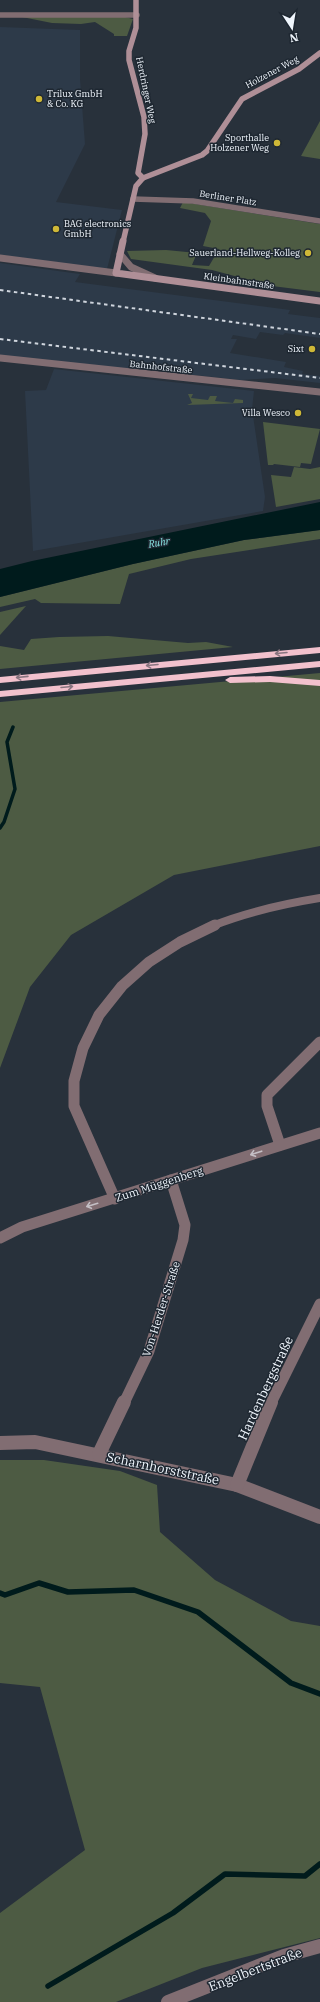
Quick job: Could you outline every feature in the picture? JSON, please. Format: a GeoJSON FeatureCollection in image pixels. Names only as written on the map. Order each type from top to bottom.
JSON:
{"type":"FeatureCollection","features":[{"type":"Feature","properties":{"kind":"highway"},"geometry":{"type":"LineString","coordinates":[[0,680],[320,650]]}},
{"type":"Feature","properties":{"kind":"highway"},"geometry":{"type":"LineString","coordinates":[[0,694],[320,664]]}},
{"type":"Feature","properties":{"kind":"highway"},"geometry":{"type":"LineString","coordinates":[[123,682],[256,679],[320,682]]}},
{"type":"Feature","properties":{"kind":"main road","name":"Herdringer Weg"},"geometry":{"type":"LineString","coordinates":[[136,0],[137,15],[129,60],[144,118],[145,134],[138,173],[143,178]]}},
{"type":"Feature","properties":{"kind":"main road","name":"Holzener Weg"},"geometry":{"type":"LineString","coordinates":[[143,178],[202,155],[208,151],[242,99],[299,69],[319,55]]}},
{"type":"Feature","properties":{"kind":"main road"},"geometry":{"type":"LineString","coordinates":[[116,273],[136,186],[143,178]]}},
{"type":"Feature","properties":{"kind":"main road","name":"Kleinbahnstraße"},"geometry":{"type":"LineString","coordinates":[[116,273],[320,301]]}},
{"type":"Feature","properties":{"kind":"street"},"geometry":{"type":"LineString","coordinates":[[0,15],[137,15]]}},
{"type":"Feature","properties":{"kind":"street","name":"Berliner Platz"},"geometry":{"type":"LineString","coordinates":[[133,199],[193,201],[320,221]]}},
{"type":"Feature","properties":{"kind":"street","name":"Kleinbahnstraße"},"geometry":{"type":"LineString","coordinates":[[120,254],[132,267],[155,278]]}},
{"type":"Feature","properties":{"kind":"street","name":"Kleinbahnstraße"},"geometry":{"type":"LineString","coordinates":[[0,258],[116,273]]}},
{"type":"Feature","properties":{"kind":"street","name":"Bahnhofstraße"},"geometry":{"type":"LineString","coordinates":[[0,358],[320,392]]}},
{"type":"Feature","properties":{"kind":"street"},"geometry":{"type":"LineString","coordinates":[[115,1199],[78,1117],[73,1102],[72,1086],[78,1061],[99,1016],[113,997],[131,977],[156,958],[184,940],[226,920],[257,910],[320,898]]}},
{"type":"Feature","properties":{"kind":"street"},"geometry":{"type":"LineString","coordinates":[[280,1145],[267,1106],[267,1095],[320,1042]]}},
{"type":"Feature","properties":{"kind":"street","name":"Zum Müggenberg"},"geometry":{"type":"LineString","coordinates":[[0,1238],[22,1227],[115,1199],[320,1133]]}},
{"type":"Feature","properties":{"kind":"street","name":"Von-Herder-Straße"},"geometry":{"type":"LineString","coordinates":[[99,1454],[149,1351],[183,1240],[184,1225],[172,1180]]}},
{"type":"Feature","properties":{"kind":"street","name":"Hardenbergstraße"},"geometry":{"type":"LineString","coordinates":[[237,1485],[272,1400],[320,1304]]}},
{"type":"Feature","properties":{"kind":"street","name":"Scharnhorststraße"},"geometry":{"type":"LineString","coordinates":[[0,1443],[35,1442],[99,1454],[237,1485],[320,1517]]}},
{"type":"Feature","properties":{"kind":"street","name":"Engelbertstraße"},"geometry":{"type":"LineString","coordinates":[[168,2002],[284,1956],[320,1946]]}},
{"type":"Feature","properties":{"kind":"shaded area"},"geometry":{"type":"Polygon","coordinates":[[[22,17],[125,17],[133,19],[127,36],[114,36],[114,34],[95,22],[81,24],[52,23],[22,17]]]}},
{"type":"Feature","properties":{"kind":"shaded area"},"geometry":{"type":"Polygon","coordinates":[[[0,27],[80,30],[80,79],[85,144],[56,202],[122,210],[107,269],[0,255],[0,27]]]}},
{"type":"Feature","properties":{"kind":"shaded area"},"geometry":{"type":"Polygon","coordinates":[[[320,121],[320,159],[301,156],[320,121]]]}},
{"type":"Feature","properties":{"kind":"shaded area"},"geometry":{"type":"Polygon","coordinates":[[[183,202],[320,224],[320,292],[272,286],[212,270],[131,259],[127,251],[166,250],[197,253],[192,265],[209,266],[219,249],[203,246],[211,221],[205,213],[180,208],[183,202]]]}},
{"type":"Feature","properties":{"kind":"shaded area"},"geometry":{"type":"Polygon","coordinates":[[[0,263],[80,274],[75,282],[290,310],[288,314],[320,318],[320,338],[285,333],[283,335],[260,332],[256,339],[233,335],[231,339],[237,339],[230,353],[286,362],[284,367],[303,371],[302,374],[320,376],[320,383],[275,378],[241,380],[149,370],[71,366],[0,358],[0,263]]]}},
{"type":"Feature","properties":{"kind":"shaded area"},"geometry":{"type":"Polygon","coordinates":[[[54,369],[254,391],[252,409],[265,497],[263,511],[33,551],[25,391],[46,390],[54,369]]]}},
{"type":"Feature","properties":{"kind":"shaded area"},"geometry":{"type":"Polygon","coordinates":[[[188,394],[193,394],[191,398],[208,400],[210,396],[217,396],[215,401],[233,403],[235,399],[243,400],[243,403],[187,405],[192,403],[188,394]]]}},
{"type":"Feature","properties":{"kind":"shaded area"},"geometry":{"type":"Polygon","coordinates":[[[263,422],[320,429],[311,464],[301,463],[300,467],[274,464],[268,465],[263,422]]]}},
{"type":"Feature","properties":{"kind":"shaded area"},"geometry":{"type":"Polygon","coordinates":[[[294,467],[310,469],[320,467],[320,499],[276,507],[271,475],[291,477],[294,467]]]}},
{"type":"Feature","properties":{"kind":"shaded area"},"geometry":{"type":"Polygon","coordinates":[[[320,530],[320,539],[191,559],[129,574],[120,604],[41,603],[35,599],[0,607],[0,597],[133,564],[244,540],[320,530]]]}},
{"type":"Feature","properties":{"kind":"shaded area"},"geometry":{"type":"Polygon","coordinates":[[[26,606],[0,635],[0,612],[26,606]]]}},
{"type":"Feature","properties":{"kind":"shaded area"},"geometry":{"type":"Polygon","coordinates":[[[108,636],[188,643],[206,642],[233,647],[0,669],[0,646],[24,650],[31,639],[108,636]]]}},
{"type":"Feature","properties":{"kind":"shaded area"},"geometry":{"type":"Polygon","coordinates":[[[320,673],[320,846],[174,875],[71,935],[30,987],[0,1068],[0,702],[320,673]]]}},
{"type":"Feature","properties":{"kind":"shaded area"},"geometry":{"type":"Polygon","coordinates":[[[0,1460],[44,1460],[120,1471],[157,1485],[160,1532],[215,1580],[291,1621],[320,1626],[320,1938],[202,1968],[116,2002],[0,2002],[0,1913],[85,1850],[40,1687],[0,1683],[0,1460]]]}},
{"type":"Feature","properties":{"kind":"water","name":"Ruhr"},"geometry":{"type":"Polygon","coordinates":[[[320,502],[320,530],[244,540],[133,564],[0,597],[0,569],[32,561],[320,502]]]}},
{"type":"Feature","properties":{"kind":"waterway"},"geometry":{"type":"LineString","coordinates":[[0,828],[4,822],[15,789],[7,742],[13,727]]}},
{"type":"Feature","properties":{"kind":"waterway"},"geometry":{"type":"LineString","coordinates":[[0,1593],[5,1595],[39,1583],[68,1592],[134,1590],[198,1612],[291,1683],[320,1694]]}},
{"type":"Feature","properties":{"kind":"waterway"},"geometry":{"type":"LineString","coordinates":[[48,1986],[173,1913],[225,1874],[305,1876],[320,1864]]}},
{"type":"Feature","properties":{"kind":"railway"},"geometry":{"type":"LineString","coordinates":[[0,290],[320,334]]}},
{"type":"Feature","properties":{"kind":"railway"},"geometry":{"type":"LineString","coordinates":[[0,339],[320,378]]}},
{"type":"Feature","properties":{"kind":"place","name":"Trilux GmbH & Co. KG"},"geometry":{"type":"Point","coordinates":[39,99]}},
{"type":"Feature","properties":{"kind":"place","name":"Sporthalle Holzener Weg"},"geometry":{"type":"Point","coordinates":[277,143]}},
{"type":"Feature","properties":{"kind":"place","name":"BAG electronics GmbH"},"geometry":{"type":"Point","coordinates":[56,229]}},
{"type":"Feature","properties":{"kind":"place","name":"Sauerland-Hellweg-Kolleg"},"geometry":{"type":"Point","coordinates":[308,253]}},
{"type":"Feature","properties":{"kind":"place","name":"Sixt"},"geometry":{"type":"Point","coordinates":[312,349]}},
{"type":"Feature","properties":{"kind":"place","name":"Villa Wesco"},"geometry":{"type":"Point","coordinates":[298,413]}}]}
